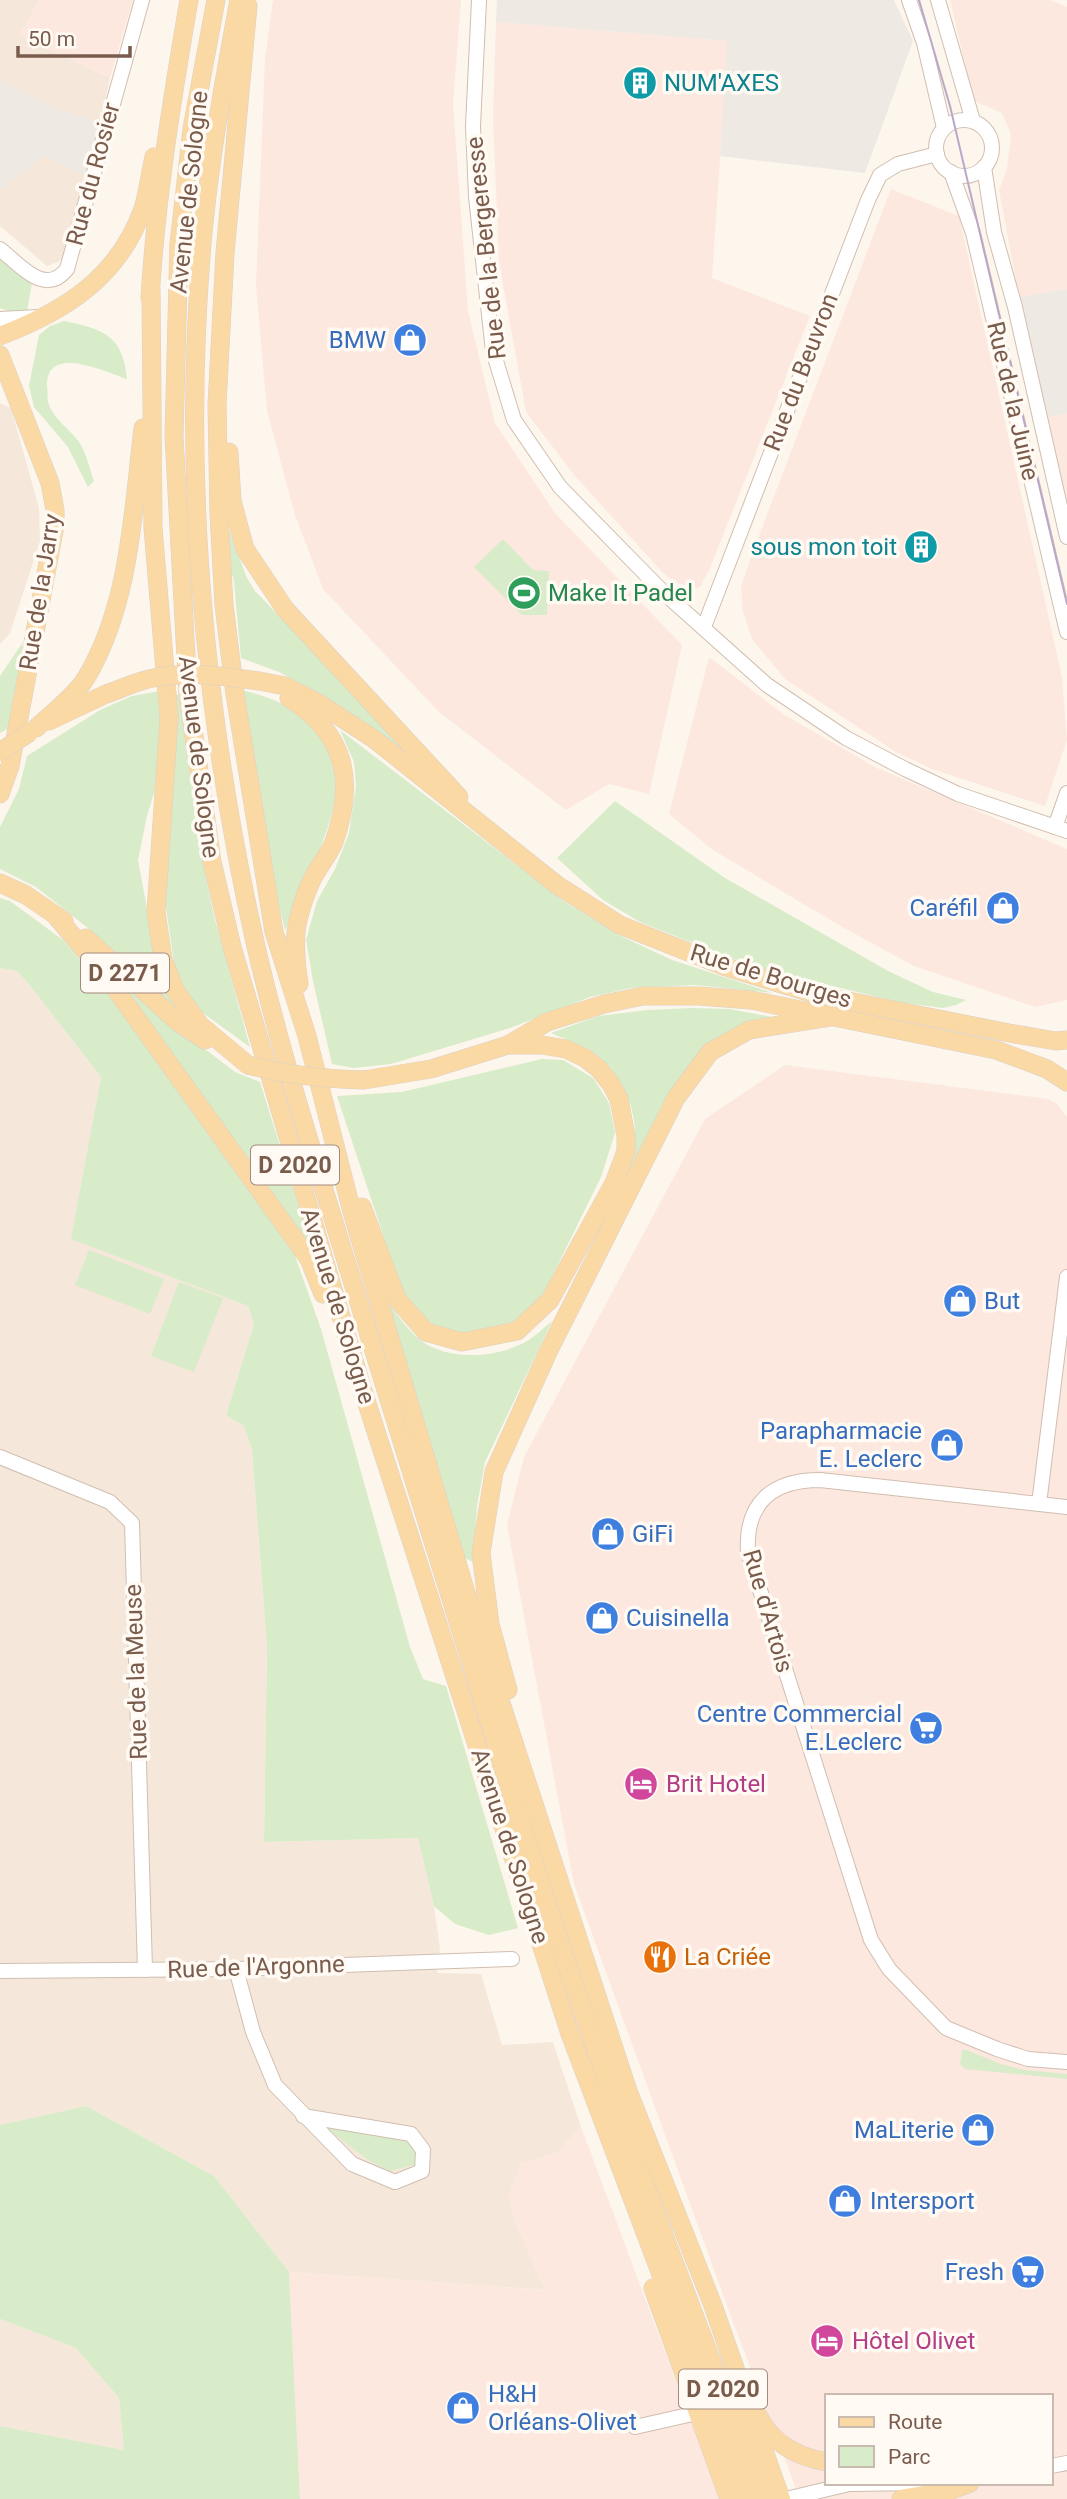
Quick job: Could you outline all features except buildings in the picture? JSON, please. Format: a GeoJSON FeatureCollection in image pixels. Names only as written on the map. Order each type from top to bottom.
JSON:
{"type":"FeatureCollection","features":[{"type":"Feature","properties":{"kind":"main road"},"geometry":{"type":"LineString","coordinates":[[33,730],[85,681],[113,618],[135,495],[162,176],[189,0]]}},
{"type":"Feature","properties":{"kind":"main road"},"geometry":{"type":"LineString","coordinates":[[0,336],[47,316],[83,292],[116,261],[143,209],[189,0]]}},
{"type":"Feature","properties":{"kind":"main road","name":"Avenue de Sologne"},"geometry":{"type":"LineString","coordinates":[[216,0],[192,129],[179,244],[174,436],[188,694],[212,862],[232,947],[363,1391],[559,1999],[674,2284]]}},
{"type":"Feature","properties":{"kind":"main road","name":"Avenue de Sologne"},"geometry":{"type":"LineString","coordinates":[[239,0],[214,140],[202,244],[194,393],[197,525],[204,624],[212,705],[234,840],[276,1027],[348,1269],[587,2023],[674,2284]]}},
{"type":"Feature","properties":{"kind":"main road"},"geometry":{"type":"LineString","coordinates":[[249,0],[225,253],[217,405],[219,514],[224,604],[235,694],[274,932],[307,1036],[352,1212],[479,1636],[628,2091],[722,2330],[761,2421],[775,2439],[791,2451],[825,2462]]}},
{"type":"Feature","properties":{"kind":"main road"},"geometry":{"type":"LineString","coordinates":[[151,289],[153,527],[169,718],[156,912],[163,959],[174,990],[200,1025],[248,1065]]}},
{"type":"Feature","properties":{"kind":"main road"},"geometry":{"type":"LineString","coordinates":[[222,335],[232,501],[245,549],[285,609],[502,843]]}},
{"type":"Feature","properties":{"kind":"main road","name":"Rue de la Jarry"},"geometry":{"type":"LineString","coordinates":[[0,355],[4,378],[50,483],[55,525],[18,730],[7,778],[0,794]]}},
{"type":"Feature","properties":{"kind":"main road"},"geometry":{"type":"LineString","coordinates":[[0,752],[33,730],[106,694],[151,678],[178,674],[259,681],[285,686],[320,704],[373,739],[502,843]]}},
{"type":"Feature","properties":{"kind":"main road"},"geometry":{"type":"LineString","coordinates":[[259,681],[292,699],[325,726],[340,752],[346,779],[343,806],[333,843],[310,883],[298,922],[296,959],[307,1036]]}},
{"type":"Feature","properties":{"kind":"main road","name":"Rue de Bourges"},"geometry":{"type":"LineString","coordinates":[[502,843],[557,885],[620,925],[726,967],[818,995],[1009,1033],[1056,1041],[1067,1040]]}},
{"type":"Feature","properties":{"kind":"main road","name":"D 2271"},"geometry":{"type":"LineString","coordinates":[[0,883],[26,895],[55,915],[90,941],[178,1021],[213,1046],[248,1065],[276,1072],[365,1080],[431,1069],[508,1045]]}},
{"type":"Feature","properties":{"kind":"main road"},"geometry":{"type":"LineString","coordinates":[[55,915],[104,973],[309,1259],[363,1391]]}},
{"type":"Feature","properties":{"kind":"main road","name":"Rue de Bourges"},"geometry":{"type":"LineString","coordinates":[[508,1045],[547,1022],[604,1004],[643,996],[699,996],[751,1000],[996,1050],[1047,1069],[1067,1082]]}},
{"type":"Feature","properties":{"kind":"main road"},"geometry":{"type":"LineString","coordinates":[[560,1881],[490,1624],[481,1553],[494,1472],[548,1352],[676,1098],[710,1052],[749,1030],[830,1017]]}},
{"type":"Feature","properties":{"kind":"main road"},"geometry":{"type":"LineString","coordinates":[[330,1122],[397,1299],[425,1332],[462,1342],[517,1331],[550,1300],[614,1184],[626,1151],[626,1136],[619,1100],[611,1084],[599,1069],[585,1058],[566,1049],[542,1045],[508,1045]]}},
{"type":"Feature","properties":{"kind":"main road"},"geometry":{"type":"LineString","coordinates":[[559,1999],[572,2067],[729,2499]]}},
{"type":"Feature","properties":{"kind":"main road","name":"D 2020"},"geometry":{"type":"LineString","coordinates":[[674,2284],[773,2497]]}},
{"type":"Feature","properties":{"kind":"main road"},"geometry":{"type":"LineString","coordinates":[[722,2330],[773,2497]]}},
{"type":"Feature","properties":{"kind":"main road"},"geometry":{"type":"LineString","coordinates":[[901,2499],[949,2491],[965,2485]]}},
{"type":"Feature","properties":{"kind":"street","name":"Rue du Rosier"},"geometry":{"type":"LineString","coordinates":[[0,249],[39,280],[54,280],[62,276],[67,269],[142,0]]}},
{"type":"Feature","properties":{"kind":"street","name":"Rue de la Bergeresse"},"geometry":{"type":"LineString","coordinates":[[479,0],[473,126],[476,197],[493,351],[514,420],[560,486],[664,593],[767,685],[846,738],[958,794],[1061,829]]}},
{"type":"Feature","properties":{"kind":"street"},"geometry":{"type":"LineString","coordinates":[[909,0],[924,43],[944,128]]}},
{"type":"Feature","properties":{"kind":"street","name":"Rue de la Juine"},"geometry":{"type":"LineString","coordinates":[[938,0],[973,121],[981,125],[992,141],[989,160],[984,167],[994,232],[1015,307],[1067,537]]}},
{"type":"Feature","properties":{"kind":"street"},"geometry":{"type":"LineString","coordinates":[[937,154],[936,145],[944,128],[954,121],[973,121]]}},
{"type":"Feature","properties":{"kind":"street","name":"Rue du Beuvron"},"geometry":{"type":"LineString","coordinates":[[704,627],[874,187],[880,175],[898,164],[937,154]]}},
{"type":"Feature","properties":{"kind":"street","name":"Rue de la Juine"},"geometry":{"type":"LineString","coordinates":[[937,154],[951,172],[973,233],[1067,632]]}},
{"type":"Feature","properties":{"kind":"street"},"geometry":{"type":"LineString","coordinates":[[951,172],[967,175],[984,167]]}},
{"type":"Feature","properties":{"kind":"street"},"geometry":{"type":"LineString","coordinates":[[0,319],[47,316]]}},
{"type":"Feature","properties":{"kind":"street"},"geometry":{"type":"LineString","coordinates":[[1061,829],[1067,793]]}},
{"type":"Feature","properties":{"kind":"street"},"geometry":{"type":"LineString","coordinates":[[1039,1504],[1067,1277]]}},
{"type":"Feature","properties":{"kind":"street","name":"Rue de la Meuse"},"geometry":{"type":"LineString","coordinates":[[0,1457],[110,1502],[132,1523],[145,1970]]}},
{"type":"Feature","properties":{"kind":"street","name":"Rue d'Artois"},"geometry":{"type":"LineString","coordinates":[[1067,1507],[802,1480],[783,1485],[770,1493],[750,1517],[747,1534],[748,1553],[780,1659],[862,1917],[877,1950],[889,1969],[946,2028],[1028,2059],[1067,2062]]}},
{"type":"Feature","properties":{"kind":"street","name":"Rue de l'Argonne"},"geometry":{"type":"LineString","coordinates":[[0,1972],[236,1969],[512,1959]]}},
{"type":"Feature","properties":{"kind":"street"},"geometry":{"type":"LineString","coordinates":[[236,1969],[253,2032],[275,2085],[303,2116],[352,2164],[395,2182],[422,2171],[424,2150],[411,2134],[303,2116]]}},
{"type":"Feature","properties":{"kind":"street"},"geometry":{"type":"LineString","coordinates":[[635,2427],[697,2413]]}},
{"type":"Feature","properties":{"kind":"street"},"geometry":{"type":"LineString","coordinates":[[773,2497],[825,2482]]}},
{"type":"Feature","properties":{"kind":"street"},"geometry":{"type":"LineString","coordinates":[[773,2497],[843,2485]]}},
{"type":"Feature","properties":{"kind":"shaded area"},"geometry":{"type":"Polygon","coordinates":[[[0,0],[39,0],[20,35],[110,78],[89,178],[67,251],[58,262],[47,266],[0,226],[0,0]]]}},
{"type":"Feature","properties":{"kind":"shaded area"},"geometry":{"type":"Polygon","coordinates":[[[39,0],[133,0],[110,78],[20,35],[39,0]]]}},
{"type":"Feature","properties":{"kind":"shaded area"},"geometry":{"type":"Polygon","coordinates":[[[273,0],[461,0],[453,104],[468,311],[495,423],[555,513],[682,645],[649,794],[609,784],[566,810],[439,712],[323,589],[295,515],[267,411],[256,285],[265,59],[273,0]]]}},
{"type":"Feature","properties":{"kind":"shaded area"},"geometry":{"type":"Polygon","coordinates":[[[497,0],[894,0],[913,41],[865,173],[720,156],[727,41],[496,22],[497,0]]]}},
{"type":"Feature","properties":{"kind":"shaded area"},"geometry":{"type":"Polygon","coordinates":[[[950,0],[1050,0],[1067,7],[1067,289],[1019,297],[999,190],[1007,169],[1011,135],[1002,113],[970,99],[950,0]]]}},
{"type":"Feature","properties":{"kind":"shaded area"},"geometry":{"type":"Polygon","coordinates":[[[496,22],[728,41],[712,278],[810,316],[710,568],[700,587],[688,590],[664,574],[575,476],[526,412],[499,262],[493,119],[496,22]]]}},
{"type":"Feature","properties":{"kind":"shaded area"},"geometry":{"type":"Polygon","coordinates":[[[1,80],[51,107],[99,122],[89,178],[43,156],[0,190],[1,80]]]}},
{"type":"Feature","properties":{"kind":"shaded area"},"geometry":{"type":"Polygon","coordinates":[[[891,189],[959,216],[1062,677],[1067,740],[1045,806],[932,769],[896,752],[785,679],[752,639],[743,612],[741,587],[752,554],[891,189]]]}},
{"type":"Feature","properties":{"kind":"shaded area"},"geometry":{"type":"Polygon","coordinates":[[[1067,289],[1067,413],[1047,418],[1019,297],[1067,289]]]}},
{"type":"Feature","properties":{"kind":"shaded area"},"geometry":{"type":"Polygon","coordinates":[[[0,403],[11,408],[39,508],[40,541],[10,633],[0,644],[0,403]]]}},
{"type":"Feature","properties":{"kind":"shaded area"},"geometry":{"type":"Polygon","coordinates":[[[1067,413],[1067,505],[1047,418],[1067,413]]]}},
{"type":"Feature","properties":{"kind":"shaded area"},"geometry":{"type":"Polygon","coordinates":[[[709,657],[783,714],[877,768],[1067,849],[1067,1000],[1035,1007],[914,966],[713,850],[669,814],[709,657]]]}},
{"type":"Feature","properties":{"kind":"shaded area"},"geometry":{"type":"Polygon","coordinates":[[[0,968],[17,971],[101,1077],[72,1239],[248,1306],[254,1324],[226,1415],[244,1426],[252,1450],[267,1647],[264,1842],[418,1838],[434,1906],[440,1949],[437,1973],[481,1974],[502,2045],[553,2042],[581,2127],[557,2153],[521,2163],[515,2222],[546,2290],[289,2272],[214,2176],[86,2106],[0,2125],[0,968]]]}},
{"type":"Feature","properties":{"kind":"shaded area"},"geometry":{"type":"Polygon","coordinates":[[[785,1065],[1049,1099],[1057,1104],[1067,1117],[1067,2499],[800,2499],[574,1884],[507,1525],[524,1457],[705,1119],[785,1065]]]}},
{"type":"Feature","properties":{"kind":"shaded area"},"geometry":{"type":"Polygon","coordinates":[[[581,2127],[720,2499],[300,2499],[289,2272],[545,2290],[515,2222],[508,2197],[521,2163],[557,2153],[581,2127]]]}},
{"type":"Feature","properties":{"kind":"shaded area"},"geometry":{"type":"Polygon","coordinates":[[[0,2319],[76,2348],[119,2398],[124,2450],[0,2426],[0,2319]]]}},
{"type":"Feature","properties":{"kind":"green space"},"geometry":{"type":"Polygon","coordinates":[[[0,252],[32,283],[27,312],[14,313],[0,308],[0,252]]]}},
{"type":"Feature","properties":{"kind":"green space"},"geometry":{"type":"Polygon","coordinates":[[[64,321],[90,327],[109,337],[116,344],[125,364],[127,379],[92,367],[66,363],[56,366],[49,373],[47,386],[50,408],[83,449],[94,481],[88,487],[68,447],[34,407],[29,386],[39,335],[50,326],[64,321]]]}},
{"type":"Feature","properties":{"kind":"green space"},"geometry":{"type":"Polygon","coordinates":[[[228,527],[247,578],[255,591],[437,778],[316,692],[279,672],[241,658],[234,582],[228,557],[228,527]]]}},
{"type":"Feature","properties":{"kind":"green space","name":"Make It Padel"},"geometry":{"type":"Polygon","coordinates":[[[503,539],[533,570],[549,571],[547,615],[522,615],[474,567],[503,539]]]}},
{"type":"Feature","properties":{"kind":"green space"},"geometry":{"type":"Polygon","coordinates":[[[23,642],[9,728],[0,733],[0,676],[23,642]]]}},
{"type":"Feature","properties":{"kind":"green space"},"geometry":{"type":"Polygon","coordinates":[[[241,690],[287,706],[306,720],[331,752],[337,776],[336,797],[322,844],[285,931],[267,853],[241,690]]]}},
{"type":"Feature","properties":{"kind":"green space"},"geometry":{"type":"Polygon","coordinates":[[[160,691],[163,764],[147,816],[138,860],[157,962],[184,1010],[180,1014],[93,932],[36,887],[0,869],[0,827],[19,789],[27,756],[100,710],[132,696],[160,691]]]}},
{"type":"Feature","properties":{"kind":"green space"},"geometry":{"type":"Polygon","coordinates":[[[180,694],[198,840],[214,916],[250,1047],[196,1008],[175,970],[164,893],[174,696],[180,694]]]}},
{"type":"Feature","properties":{"kind":"green space"},"geometry":{"type":"Polygon","coordinates":[[[340,730],[565,902],[621,936],[672,960],[773,993],[695,985],[631,988],[590,997],[510,1028],[391,1064],[353,1068],[332,1064],[306,940],[317,901],[335,869],[349,833],[356,786],[354,762],[340,730]]]}},
{"type":"Feature","properties":{"kind":"green space"},"geometry":{"type":"Polygon","coordinates":[[[615,801],[725,878],[888,971],[933,992],[966,1000],[943,1008],[898,1002],[751,966],[640,922],[603,900],[557,858],[615,801]]]}},
{"type":"Feature","properties":{"kind":"green space"},"geometry":{"type":"Polygon","coordinates":[[[0,898],[10,901],[63,940],[125,1013],[294,1253],[321,1329],[410,1647],[423,1679],[446,1686],[518,1928],[489,1935],[455,1924],[434,1906],[418,1838],[264,1842],[267,1647],[252,1450],[244,1426],[226,1415],[254,1324],[248,1306],[71,1239],[101,1077],[17,971],[0,968],[0,898]]]}},
{"type":"Feature","properties":{"kind":"green space"},"geometry":{"type":"Polygon","coordinates":[[[102,961],[171,1023],[235,1072],[260,1082],[310,1242],[305,1245],[102,961]]]}},
{"type":"Feature","properties":{"kind":"green space"},"geometry":{"type":"Polygon","coordinates":[[[692,1008],[729,1009],[783,1019],[696,1057],[663,1103],[627,1179],[634,1147],[635,1124],[624,1088],[601,1058],[586,1048],[551,1033],[598,1016],[692,1008]]]}},
{"type":"Feature","properties":{"kind":"green space"},"geometry":{"type":"Polygon","coordinates":[[[542,1059],[563,1060],[593,1078],[609,1103],[615,1133],[601,1177],[545,1291],[518,1321],[458,1334],[431,1327],[403,1295],[337,1096],[402,1092],[542,1059]]]}},
{"type":"Feature","properties":{"kind":"green space"},"geometry":{"type":"Polygon","coordinates":[[[89,1250],[164,1279],[150,1314],[75,1285],[89,1250]]]}},
{"type":"Feature","properties":{"kind":"green space"},"geometry":{"type":"Polygon","coordinates":[[[179,1282],[223,1298],[194,1372],[151,1356],[179,1282]]]}},
{"type":"Feature","properties":{"kind":"green space"},"geometry":{"type":"Polygon","coordinates":[[[384,1297],[407,1327],[423,1342],[434,1348],[461,1355],[489,1354],[515,1347],[552,1321],[485,1462],[477,1506],[473,1562],[463,1557],[384,1297]]]}},
{"type":"Feature","properties":{"kind":"green space"},"geometry":{"type":"Polygon","coordinates":[[[964,2049],[1024,2070],[1067,2074],[1067,2079],[965,2069],[960,2064],[964,2049]]]}},
{"type":"Feature","properties":{"kind":"green space"},"geometry":{"type":"Polygon","coordinates":[[[86,2106],[214,2176],[289,2272],[300,2499],[0,2499],[0,2426],[124,2450],[119,2398],[76,2348],[0,2319],[0,2125],[86,2106]]]}},
{"type":"Feature","properties":{"kind":"green space"},"geometry":{"type":"Polygon","coordinates":[[[335,2125],[403,2139],[414,2147],[417,2164],[390,2171],[371,2162],[326,2128],[335,2125]]]}},
{"type":"Feature","properties":{"kind":"tram line"},"geometry":{"type":"LineString","coordinates":[[919,0],[950,106],[1067,604]]}},
{"type":"Feature","properties":{"kind":"place","name":"NUM'AXES"},"geometry":{"type":"Point","coordinates":[640,83]}},
{"type":"Feature","properties":{"kind":"place","name":"BMW"},"geometry":{"type":"Point","coordinates":[410,340]}},
{"type":"Feature","properties":{"kind":"place","name":"sous mon toit"},"geometry":{"type":"Point","coordinates":[921,547]}},
{"type":"Feature","properties":{"kind":"place","name":"Make It Padel"},"geometry":{"type":"Point","coordinates":[524,593]}},
{"type":"Feature","properties":{"kind":"place","name":"Caréfil"},"geometry":{"type":"Point","coordinates":[1003,908]}},
{"type":"Feature","properties":{"kind":"place","name":"But"},"geometry":{"type":"Point","coordinates":[960,1301]}},
{"type":"Feature","properties":{"kind":"place","name":"Parapharmacie E. Leclerc"},"geometry":{"type":"Point","coordinates":[947,1445]}},
{"type":"Feature","properties":{"kind":"place","name":"GiFi"},"geometry":{"type":"Point","coordinates":[608,1534]}},
{"type":"Feature","properties":{"kind":"place","name":"Cuisinella"},"geometry":{"type":"Point","coordinates":[602,1618]}},
{"type":"Feature","properties":{"kind":"place","name":"Centre Commercial E.Leclerc"},"geometry":{"type":"Point","coordinates":[926,1728]}},
{"type":"Feature","properties":{"kind":"place","name":"Brit Hotel"},"geometry":{"type":"Point","coordinates":[641,1784]}},
{"type":"Feature","properties":{"kind":"place","name":"La Criée"},"geometry":{"type":"Point","coordinates":[660,1957]}},
{"type":"Feature","properties":{"kind":"place","name":"MaLiterie"},"geometry":{"type":"Point","coordinates":[978,2130]}},
{"type":"Feature","properties":{"kind":"place","name":"Intersport"},"geometry":{"type":"Point","coordinates":[845,2201]}},
{"type":"Feature","properties":{"kind":"place","name":"Fresh"},"geometry":{"type":"Point","coordinates":[1028,2272]}},
{"type":"Feature","properties":{"kind":"place","name":"Hôtel Olivet"},"geometry":{"type":"Point","coordinates":[827,2341]}},
{"type":"Feature","properties":{"kind":"place","name":"H&H Orléans-Olivet"},"geometry":{"type":"Point","coordinates":[463,2408]}}]}
